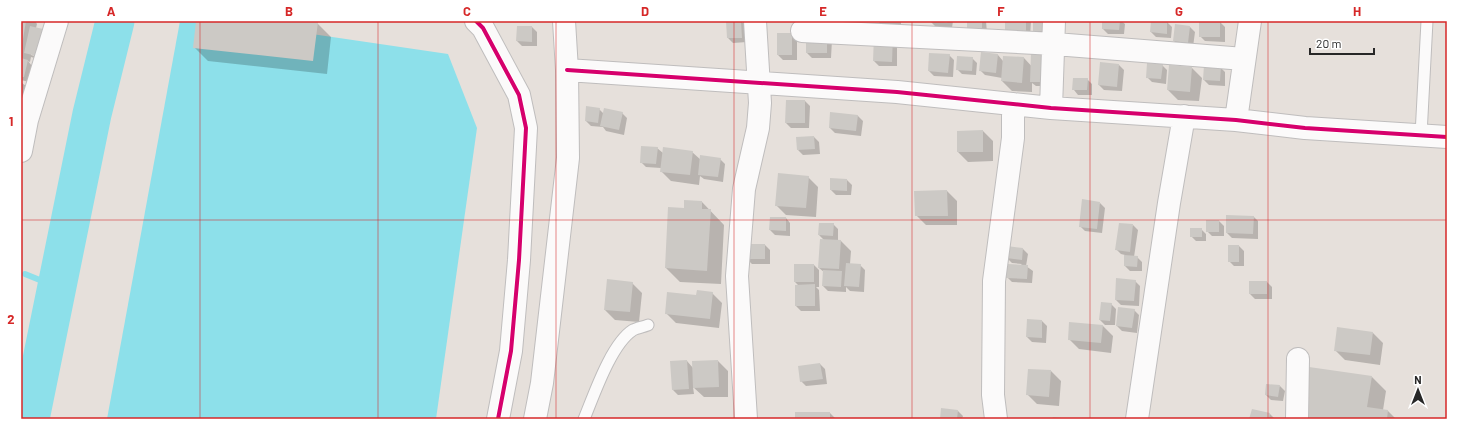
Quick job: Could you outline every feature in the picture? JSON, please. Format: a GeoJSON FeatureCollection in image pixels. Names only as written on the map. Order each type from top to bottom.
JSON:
{"type":"FeatureCollection","features":[{"type":"Feature","properties":{"kind":"street"},"geometry":{"type":"LineString","coordinates":[[21,151],[27,120],[57,21]]}},
{"type":"Feature","properties":{"kind":"street"},"geometry":{"type":"LineString","coordinates":[[476,21],[483,28],[519,95],[526,128],[519,260],[511,350],[498,419]]}},
{"type":"Feature","properties":{"kind":"street"},"geometry":{"type":"LineString","coordinates":[[535,419],[542,383],[568,158],[567,70],[564,21]]}},
{"type":"Feature","properties":{"kind":"street"},"geometry":{"type":"LineString","coordinates":[[746,419],[738,276],[744,189],[758,128],[760,103],[757,82],[755,21]]}},
{"type":"Feature","properties":{"kind":"street"},"geometry":{"type":"LineString","coordinates":[[1051,108],[1055,44],[1054,21]]}},
{"type":"Feature","properties":{"kind":"street"},"geometry":{"type":"LineString","coordinates":[[1236,120],[1250,21]]}},
{"type":"Feature","properties":{"kind":"street"},"geometry":{"type":"LineString","coordinates":[[802,31],[904,28],[1055,44],[1244,59]]}},
{"type":"Feature","properties":{"kind":"street"},"geometry":{"type":"LineString","coordinates":[[567,70],[896,92],[1051,108],[1184,116],[1305,128],[1447,137]]}},
{"type":"Feature","properties":{"kind":"street"},"geometry":{"type":"LineString","coordinates":[[996,419],[994,395],[994,281],[1013,138],[1013,104]]}},
{"type":"Feature","properties":{"kind":"street"},"geometry":{"type":"LineString","coordinates":[[1137,419],[1169,203],[1184,116]]}},
{"type":"Feature","properties":{"kind":"street"},"geometry":{"type":"LineString","coordinates":[[1297,419],[1298,359]]}},
{"type":"Feature","properties":{"kind":"lane"},"geometry":{"type":"LineString","coordinates":[[1421,135],[1427,21]]}},
{"type":"Feature","properties":{"kind":"lane"},"geometry":{"type":"LineString","coordinates":[[584,419],[609,362],[624,338],[634,330],[648,325]]}},
{"type":"Feature","properties":{"kind":"water"},"geometry":{"type":"Polygon","coordinates":[[[180,21],[223,21],[448,54],[477,128],[436,419],[107,419],[180,21]]]}},
{"type":"Feature","properties":{"kind":"building"},"geometry":{"type":"Polygon","coordinates":[[[21,21],[26,21],[22,45],[21,45],[21,21]]]}},
{"type":"Feature","properties":{"kind":"building"},"geometry":{"type":"Polygon","coordinates":[[[196,21],[318,22],[313,61],[193,48],[196,21]]]}},
{"type":"Feature","properties":{"kind":"building"},"geometry":{"type":"Polygon","coordinates":[[[726,21],[741,21],[742,38],[727,38],[726,21]]]}},
{"type":"Feature","properties":{"kind":"building"},"geometry":{"type":"Polygon","coordinates":[[[933,21],[948,21],[947,23],[933,21]]]}},
{"type":"Feature","properties":{"kind":"building"},"geometry":{"type":"Polygon","coordinates":[[[967,21],[982,21],[982,28],[967,28],[967,21]]]}},
{"type":"Feature","properties":{"kind":"building"},"geometry":{"type":"Polygon","coordinates":[[[1005,21],[1026,21],[1026,33],[1005,32],[1005,21]]]}},
{"type":"Feature","properties":{"kind":"building"},"geometry":{"type":"Polygon","coordinates":[[[1033,21],[1049,21],[1049,31],[1033,31],[1033,21]]]}},
{"type":"Feature","properties":{"kind":"building"},"geometry":{"type":"Polygon","coordinates":[[[1102,21],[1120,21],[1119,30],[1102,29],[1102,21]]]}},
{"type":"Feature","properties":{"kind":"building"},"geometry":{"type":"Polygon","coordinates":[[[1151,21],[1167,21],[1167,34],[1150,32],[1151,21]]]}},
{"type":"Feature","properties":{"kind":"building"},"geometry":{"type":"Polygon","coordinates":[[[1199,21],[1220,21],[1220,37],[1199,37],[1199,21]]]}},
{"type":"Feature","properties":{"kind":"building"},"geometry":{"type":"Polygon","coordinates":[[[1175,24],[1190,26],[1188,43],[1173,41],[1175,24]]]}},
{"type":"Feature","properties":{"kind":"building"},"geometry":{"type":"Polygon","coordinates":[[[30,26],[43,29],[37,56],[24,53],[30,26]]]}},
{"type":"Feature","properties":{"kind":"building"},"geometry":{"type":"Polygon","coordinates":[[[517,26],[532,26],[532,42],[516,41],[517,26]]]}},
{"type":"Feature","properties":{"kind":"building"},"geometry":{"type":"Polygon","coordinates":[[[777,33],[792,33],[792,55],[777,55],[777,33]]]}},
{"type":"Feature","properties":{"kind":"building"},"geometry":{"type":"Polygon","coordinates":[[[806,34],[827,34],[827,53],[806,53],[806,34]]]}},
{"type":"Feature","properties":{"kind":"building"},"geometry":{"type":"Polygon","coordinates":[[[874,36],[893,36],[892,62],[873,61],[874,36]]]}},
{"type":"Feature","properties":{"kind":"building"},"geometry":{"type":"Polygon","coordinates":[[[981,52],[998,54],[996,73],[979,71],[981,52]]]}},
{"type":"Feature","properties":{"kind":"building"},"geometry":{"type":"Polygon","coordinates":[[[929,53],[950,54],[948,73],[928,71],[929,53]]]}},
{"type":"Feature","properties":{"kind":"building"},"geometry":{"type":"Polygon","coordinates":[[[1031,53],[1046,54],[1045,82],[1030,82],[1031,53]]]}},
{"type":"Feature","properties":{"kind":"building"},"geometry":{"type":"Polygon","coordinates":[[[957,56],[973,57],[972,71],[956,70],[957,56]]]}},
{"type":"Feature","properties":{"kind":"building"},"geometry":{"type":"Polygon","coordinates":[[[1003,56],[1024,57],[1022,83],[1001,81],[1003,56]]]}},
{"type":"Feature","properties":{"kind":"building"},"geometry":{"type":"Polygon","coordinates":[[[21,58],[28,60],[24,77],[21,77],[21,58]]]}},
{"type":"Feature","properties":{"kind":"building"},"geometry":{"type":"Polygon","coordinates":[[[1100,62],[1119,64],[1117,87],[1098,85],[1100,62]]]}},
{"type":"Feature","properties":{"kind":"building"},"geometry":{"type":"Polygon","coordinates":[[[1147,63],[1163,64],[1161,79],[1146,78],[1147,63]]]}},
{"type":"Feature","properties":{"kind":"building"},"geometry":{"type":"Polygon","coordinates":[[[1169,65],[1192,67],[1190,92],[1167,90],[1169,65]]]}},
{"type":"Feature","properties":{"kind":"building"},"geometry":{"type":"Polygon","coordinates":[[[1204,65],[1221,66],[1220,81],[1203,80],[1204,65]]]}},
{"type":"Feature","properties":{"kind":"building"},"geometry":{"type":"Polygon","coordinates":[[[1073,78],[1088,78],[1087,90],[1072,90],[1073,78]]]}},
{"type":"Feature","properties":{"kind":"building"},"geometry":{"type":"Polygon","coordinates":[[[786,100],[805,100],[805,123],[785,123],[786,100]]]}},
{"type":"Feature","properties":{"kind":"building"},"geometry":{"type":"Polygon","coordinates":[[[586,106],[600,108],[598,123],[585,121],[586,106]]]}},
{"type":"Feature","properties":{"kind":"building"},"geometry":{"type":"Polygon","coordinates":[[[604,108],[623,112],[619,130],[600,126],[604,108]]]}},
{"type":"Feature","properties":{"kind":"building"},"geometry":{"type":"Polygon","coordinates":[[[830,112],[858,115],[856,131],[829,128],[830,112]]]}},
{"type":"Feature","properties":{"kind":"building"},"geometry":{"type":"Polygon","coordinates":[[[983,130],[983,152],[957,152],[957,131],[983,130]]]}},
{"type":"Feature","properties":{"kind":"building"},"geometry":{"type":"Polygon","coordinates":[[[814,136],[815,149],[797,150],[796,137],[814,136]]]}},
{"type":"Feature","properties":{"kind":"building"},"geometry":{"type":"Polygon","coordinates":[[[641,146],[658,147],[656,164],[640,163],[641,146]]]}},
{"type":"Feature","properties":{"kind":"building"},"geometry":{"type":"Polygon","coordinates":[[[663,147],[693,151],[690,175],[660,172],[663,147]]]}},
{"type":"Feature","properties":{"kind":"building"},"geometry":{"type":"Polygon","coordinates":[[[700,155],[721,158],[718,177],[698,175],[700,155]]]}},
{"type":"Feature","properties":{"kind":"building"},"geometry":{"type":"Polygon","coordinates":[[[778,173],[809,176],[806,208],[775,206],[778,173]]]}},
{"type":"Feature","properties":{"kind":"building"},"geometry":{"type":"Polygon","coordinates":[[[830,178],[847,179],[847,191],[830,190],[830,178]]]}},
{"type":"Feature","properties":{"kind":"building"},"geometry":{"type":"Polygon","coordinates":[[[947,190],[948,216],[915,216],[914,191],[947,190]]]}},
{"type":"Feature","properties":{"kind":"building"},"geometry":{"type":"Polygon","coordinates":[[[1082,199],[1100,202],[1097,229],[1079,227],[1082,199]]]}},
{"type":"Feature","properties":{"kind":"building"},"geometry":{"type":"Polygon","coordinates":[[[684,200],[702,201],[702,209],[711,209],[707,271],[665,268],[668,207],[684,208],[684,200]]]}},
{"type":"Feature","properties":{"kind":"building"},"geometry":{"type":"Polygon","coordinates":[[[1226,215],[1254,216],[1253,234],[1226,233],[1226,215]]]}},
{"type":"Feature","properties":{"kind":"building"},"geometry":{"type":"Polygon","coordinates":[[[770,217],[786,217],[786,231],[769,230],[770,217]]]}},
{"type":"Feature","properties":{"kind":"building"},"geometry":{"type":"Polygon","coordinates":[[[1206,220],[1219,220],[1219,232],[1206,232],[1206,220]]]}},
{"type":"Feature","properties":{"kind":"building"},"geometry":{"type":"Polygon","coordinates":[[[819,223],[834,223],[833,236],[818,235],[819,223]]]}},
{"type":"Feature","properties":{"kind":"building"},"geometry":{"type":"Polygon","coordinates":[[[1119,223],[1133,224],[1130,252],[1115,250],[1119,223]]]}},
{"type":"Feature","properties":{"kind":"building"},"geometry":{"type":"Polygon","coordinates":[[[1190,228],[1202,228],[1202,237],[1190,237],[1190,228]]]}},
{"type":"Feature","properties":{"kind":"building"},"geometry":{"type":"Polygon","coordinates":[[[820,239],[841,240],[839,269],[818,268],[820,239]]]}},
{"type":"Feature","properties":{"kind":"building"},"geometry":{"type":"Polygon","coordinates":[[[746,244],[765,244],[765,259],[746,259],[746,244]]]}},
{"type":"Feature","properties":{"kind":"building"},"geometry":{"type":"Polygon","coordinates":[[[1228,245],[1239,245],[1239,262],[1228,262],[1228,245]]]}},
{"type":"Feature","properties":{"kind":"building"},"geometry":{"type":"Polygon","coordinates":[[[1007,246],[1023,248],[1022,260],[1006,258],[1007,246]]]}},
{"type":"Feature","properties":{"kind":"building"},"geometry":{"type":"Polygon","coordinates":[[[1124,255],[1138,256],[1137,267],[1124,266],[1124,255]]]}},
{"type":"Feature","properties":{"kind":"building"},"geometry":{"type":"Polygon","coordinates":[[[846,263],[861,264],[859,287],[844,286],[846,263]]]}},
{"type":"Feature","properties":{"kind":"building"},"geometry":{"type":"Polygon","coordinates":[[[794,264],[814,264],[814,282],[794,282],[794,264]]]}},
{"type":"Feature","properties":{"kind":"building"},"geometry":{"type":"Polygon","coordinates":[[[1007,264],[1028,265],[1027,279],[1006,278],[1007,264]]]}},
{"type":"Feature","properties":{"kind":"building"},"geometry":{"type":"Polygon","coordinates":[[[823,270],[842,271],[841,287],[822,286],[823,270]]]}},
{"type":"Feature","properties":{"kind":"building"},"geometry":{"type":"Polygon","coordinates":[[[1116,278],[1136,280],[1134,301],[1115,300],[1116,278]]]}},
{"type":"Feature","properties":{"kind":"building"},"geometry":{"type":"Polygon","coordinates":[[[607,279],[633,282],[630,312],[604,310],[607,279]]]}},
{"type":"Feature","properties":{"kind":"building"},"geometry":{"type":"Polygon","coordinates":[[[1249,281],[1267,281],[1267,294],[1249,294],[1249,281]]]}},
{"type":"Feature","properties":{"kind":"building"},"geometry":{"type":"Polygon","coordinates":[[[815,284],[815,306],[795,306],[795,285],[815,284]]]}},
{"type":"Feature","properties":{"kind":"building"},"geometry":{"type":"Polygon","coordinates":[[[697,290],[713,292],[710,319],[665,314],[667,292],[696,295],[697,290]]]}},
{"type":"Feature","properties":{"kind":"building"},"geometry":{"type":"Polygon","coordinates":[[[1101,302],[1112,303],[1110,321],[1099,320],[1101,302]]]}},
{"type":"Feature","properties":{"kind":"building"},"geometry":{"type":"Polygon","coordinates":[[[1118,307],[1135,309],[1132,328],[1116,326],[1118,307]]]}},
{"type":"Feature","properties":{"kind":"building"},"geometry":{"type":"Polygon","coordinates":[[[1027,319],[1042,320],[1042,338],[1026,337],[1027,319]]]}},
{"type":"Feature","properties":{"kind":"building"},"geometry":{"type":"Polygon","coordinates":[[[1069,322],[1103,325],[1101,343],[1068,340],[1069,322]]]}},
{"type":"Feature","properties":{"kind":"building"},"geometry":{"type":"Polygon","coordinates":[[[1337,327],[1373,332],[1370,355],[1334,351],[1337,327]]]}},
{"type":"Feature","properties":{"kind":"building"},"geometry":{"type":"Polygon","coordinates":[[[687,360],[689,389],[672,390],[670,361],[687,360]]]}},
{"type":"Feature","properties":{"kind":"building"},"geometry":{"type":"Polygon","coordinates":[[[718,360],[719,387],[693,388],[692,361],[718,360]]]}},
{"type":"Feature","properties":{"kind":"building"},"geometry":{"type":"Polygon","coordinates":[[[820,363],[823,379],[800,382],[798,366],[820,363]]]}},
{"type":"Feature","properties":{"kind":"building"},"geometry":{"type":"Polygon","coordinates":[[[1309,367],[1372,376],[1367,407],[1388,410],[1387,419],[1301,419],[1309,367]]]}},
{"type":"Feature","properties":{"kind":"building"},"geometry":{"type":"Polygon","coordinates":[[[1028,369],[1051,370],[1049,397],[1026,395],[1028,369]]]}},
{"type":"Feature","properties":{"kind":"building"},"geometry":{"type":"Polygon","coordinates":[[[1266,384],[1280,385],[1278,397],[1265,395],[1266,384]]]}},
{"type":"Feature","properties":{"kind":"building"},"geometry":{"type":"Polygon","coordinates":[[[941,408],[958,410],[957,419],[940,419],[941,408]]]}},
{"type":"Feature","properties":{"kind":"building"},"geometry":{"type":"Polygon","coordinates":[[[1252,409],[1270,413],[1269,419],[1249,419],[1252,409]]]}},
{"type":"Feature","properties":{"kind":"building"},"geometry":{"type":"Polygon","coordinates":[[[795,412],[830,412],[830,419],[795,419],[795,412]]]}},
{"type":"Feature","properties":{"kind":"building"},"geometry":{"type":"Polygon","coordinates":[[[1053,417],[1062,418],[1062,419],[1052,419],[1053,417]]]}},
{"type":"Feature","properties":{"kind":"waterway"},"geometry":{"type":"LineString","coordinates":[[30,419],[92,114],[115,21]]}},
{"type":"Feature","properties":{"kind":"waterway"},"geometry":{"type":"LineString","coordinates":[[25,274],[57,287]]}},
{"type":"Feature","properties":{"kind":"cycle path"},"geometry":{"type":"LineString","coordinates":[[476,21],[483,28],[519,95],[526,128],[519,260],[511,351],[498,419]]}},
{"type":"Feature","properties":{"kind":"cycle path"},"geometry":{"type":"LineString","coordinates":[[567,70],[897,92],[1051,108],[1236,120],[1305,128],[1447,137]]}}]}
